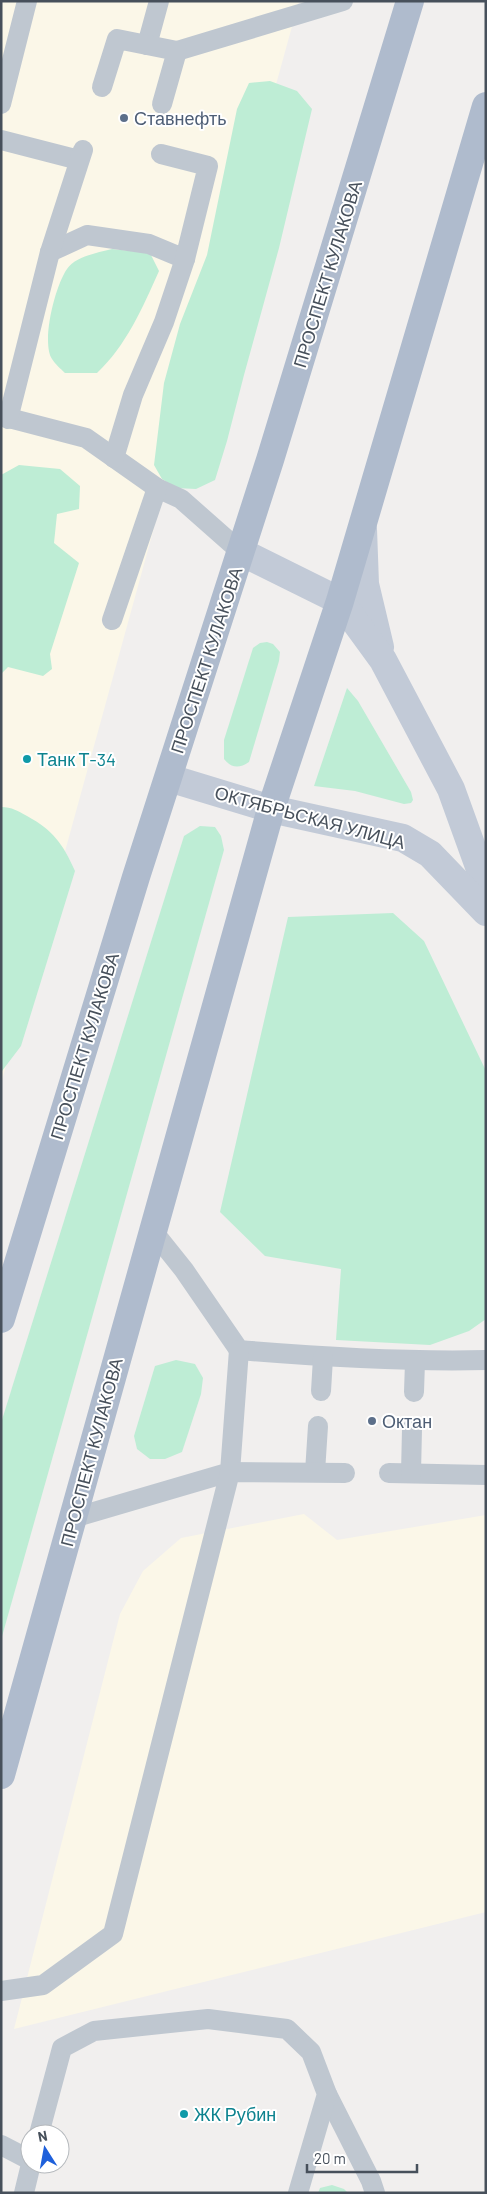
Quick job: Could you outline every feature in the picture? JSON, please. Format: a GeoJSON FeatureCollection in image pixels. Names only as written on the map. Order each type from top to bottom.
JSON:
{"type":"FeatureCollection","features":[{"type":"Feature","properties":{"kind":"main road","name":"ПРОСПЕКТ КУЛАКОВА"},"geometry":{"type":"LineString","coordinates":[[1,1319],[136,878],[241,552],[410,1]]}},
{"type":"Feature","properties":{"kind":"main road","name":"ПРОСПЕКТ КУЛАКОВА"},"geometry":{"type":"LineString","coordinates":[[1,1775],[271,810],[340,601],[486,106]]}},
{"type":"Feature","properties":{"kind":"main road","name":"ПРОСПЕКТ КУЛАКОВА"},"geometry":{"type":"LineString","coordinates":[[363,525],[365,584],[383,660]]}},
{"type":"Feature","properties":{"kind":"main road"},"geometry":{"type":"LineString","coordinates":[[241,552],[340,601],[383,660],[452,789],[486,886]]}},
{"type":"Feature","properties":{"kind":"main road","name":"ОКТЯБРЬСКАЯ УЛИЦА"},"geometry":{"type":"LineString","coordinates":[[169,778],[271,810],[403,838],[430,854],[486,912]]}},
{"type":"Feature","properties":{"kind":"lane"},"geometry":{"type":"LineString","coordinates":[[1,104],[27,1]]}},
{"type":"Feature","properties":{"kind":"lane"},"geometry":{"type":"LineString","coordinates":[[147,44],[159,1]]}},
{"type":"Feature","properties":{"kind":"lane"},"geometry":{"type":"LineString","coordinates":[[102,88],[117,38],[177,51],[342,1]]}},
{"type":"Feature","properties":{"kind":"lane"},"geometry":{"type":"LineString","coordinates":[[162,104],[177,51]]}},
{"type":"Feature","properties":{"kind":"lane"},"geometry":{"type":"LineString","coordinates":[[1,140],[81,155],[50,252],[5,417],[86,438],[157,488],[181,499],[241,552]]}},
{"type":"Feature","properties":{"kind":"lane"},"geometry":{"type":"LineString","coordinates":[[114,458],[133,395],[164,322],[185,259],[208,166],[161,154]]}},
{"type":"Feature","properties":{"kind":"lane"},"geometry":{"type":"LineString","coordinates":[[50,252],[87,235],[150,244],[185,259]]}},
{"type":"Feature","properties":{"kind":"lane"},"geometry":{"type":"LineString","coordinates":[[112,620],[157,488]]}},
{"type":"Feature","properties":{"kind":"lane"},"geometry":{"type":"LineString","coordinates":[[1,1991],[43,1985],[113,1934],[230,1472],[239,1350],[184,1270],[152,1230]]}},
{"type":"Feature","properties":{"kind":"lane"},"geometry":{"type":"LineString","coordinates":[[239,1350],[323,1358],[415,1362],[486,1360]]}},
{"type":"Feature","properties":{"kind":"lane"},"geometry":{"type":"LineString","coordinates":[[321,1391],[323,1358]]}},
{"type":"Feature","properties":{"kind":"lane"},"geometry":{"type":"LineString","coordinates":[[414,1392],[415,1362]]}},
{"type":"Feature","properties":{"kind":"lane"},"geometry":{"type":"LineString","coordinates":[[315,1472],[318,1426]]}},
{"type":"Feature","properties":{"kind":"lane"},"geometry":{"type":"LineString","coordinates":[[411,1473],[412,1429]]}},
{"type":"Feature","properties":{"kind":"lane"},"geometry":{"type":"LineString","coordinates":[[73,1518],[230,1472],[345,1473]]}},
{"type":"Feature","properties":{"kind":"lane"},"geometry":{"type":"LineString","coordinates":[[389,1473],[486,1475]]}},
{"type":"Feature","properties":{"kind":"lane"},"geometry":{"type":"LineString","coordinates":[[42,2124],[62,2048],[94,2031],[208,2019],[287,2029],[311,2052],[327,2094],[371,2181],[375,2193]]}},
{"type":"Feature","properties":{"kind":"lane"},"geometry":{"type":"LineString","coordinates":[[298,2193],[327,2094]]}},
{"type":"Feature","properties":{"kind":"lane"},"geometry":{"type":"LineString","coordinates":[[1,2145],[20,2155]]}},
{"type":"Feature","properties":{"kind":"lane"},"geometry":{"type":"LineString","coordinates":[[24,2193],[29,2174]]}},
{"type":"Feature","properties":{"kind":"shaded area"},"geometry":{"type":"Polygon","coordinates":[[[1,1],[299,1],[1,1084],[1,1]]]}},
{"type":"Feature","properties":{"kind":"shaded area"},"geometry":{"type":"Polygon","coordinates":[[[304,1514],[337,1540],[486,1515],[486,1912],[14,2029],[120,1614],[143,1571],[181,1538],[304,1514]]]}},
{"type":"Feature","properties":{"kind":"green space"},"geometry":{"type":"Polygon","coordinates":[[[270,81],[297,91],[312,109],[279,248],[215,480],[196,489],[176,488],[162,479],[154,465],[164,383],[180,324],[207,255],[237,109],[249,83],[270,81]]]}},
{"type":"Feature","properties":{"kind":"green space"},"geometry":{"type":"Polygon","coordinates":[[[112,249],[150,253],[159,271],[133,325],[117,351],[97,373],[65,373],[52,359],[48,340],[54,300],[62,277],[67,269],[76,261],[112,249]]]}},
{"type":"Feature","properties":{"kind":"green space"},"geometry":{"type":"Polygon","coordinates":[[[19,465],[60,469],[80,486],[79,509],[57,514],[54,543],[79,563],[50,654],[52,669],[43,676],[8,667],[1,674],[1,475],[19,465]]]}},
{"type":"Feature","properties":{"kind":"green space"},"geometry":{"type":"Polygon","coordinates":[[[267,642],[273,644],[280,652],[279,661],[249,762],[242,766],[232,766],[224,759],[224,740],[253,648],[260,643],[267,642]]]}},
{"type":"Feature","properties":{"kind":"green space"},"geometry":{"type":"Polygon","coordinates":[[[347,688],[358,701],[411,792],[413,800],[411,803],[404,804],[355,791],[314,786],[347,688]]]}},
{"type":"Feature","properties":{"kind":"green space"},"geometry":{"type":"Polygon","coordinates":[[[1,807],[18,811],[36,821],[50,832],[61,845],[75,871],[21,1046],[2,1071],[1,807]]]}},
{"type":"Feature","properties":{"kind":"green space"},"geometry":{"type":"Polygon","coordinates":[[[200,826],[215,827],[221,836],[224,850],[1,1640],[1,1423],[184,836],[200,826]]]}},
{"type":"Feature","properties":{"kind":"green space"},"geometry":{"type":"Polygon","coordinates":[[[393,913],[424,941],[486,1071],[486,1319],[469,1331],[430,1345],[336,1340],[341,1269],[265,1256],[220,1212],[288,917],[393,913]]]}},
{"type":"Feature","properties":{"kind":"green space"},"geometry":{"type":"Polygon","coordinates":[[[176,1360],[195,1364],[203,1378],[201,1394],[182,1452],[165,1459],[150,1459],[137,1449],[134,1436],[155,1366],[176,1360]]]}},
{"type":"Feature","properties":{"kind":"green space"},"geometry":{"type":"Polygon","coordinates":[[[332,2185],[344,2189],[348,2193],[318,2193],[320,2188],[332,2185]]]}},
{"type":"Feature","properties":{"kind":"place","name":"Ставнефть"},"geometry":{"type":"Point","coordinates":[124,118]}},
{"type":"Feature","properties":{"kind":"place","name":"Танк Т-34"},"geometry":{"type":"Point","coordinates":[27,759]}},
{"type":"Feature","properties":{"kind":"place","name":"Октан"},"geometry":{"type":"Point","coordinates":[372,1421]}},
{"type":"Feature","properties":{"kind":"place","name":"ЖК Рубин"},"geometry":{"type":"Point","coordinates":[184,2114]}}]}
